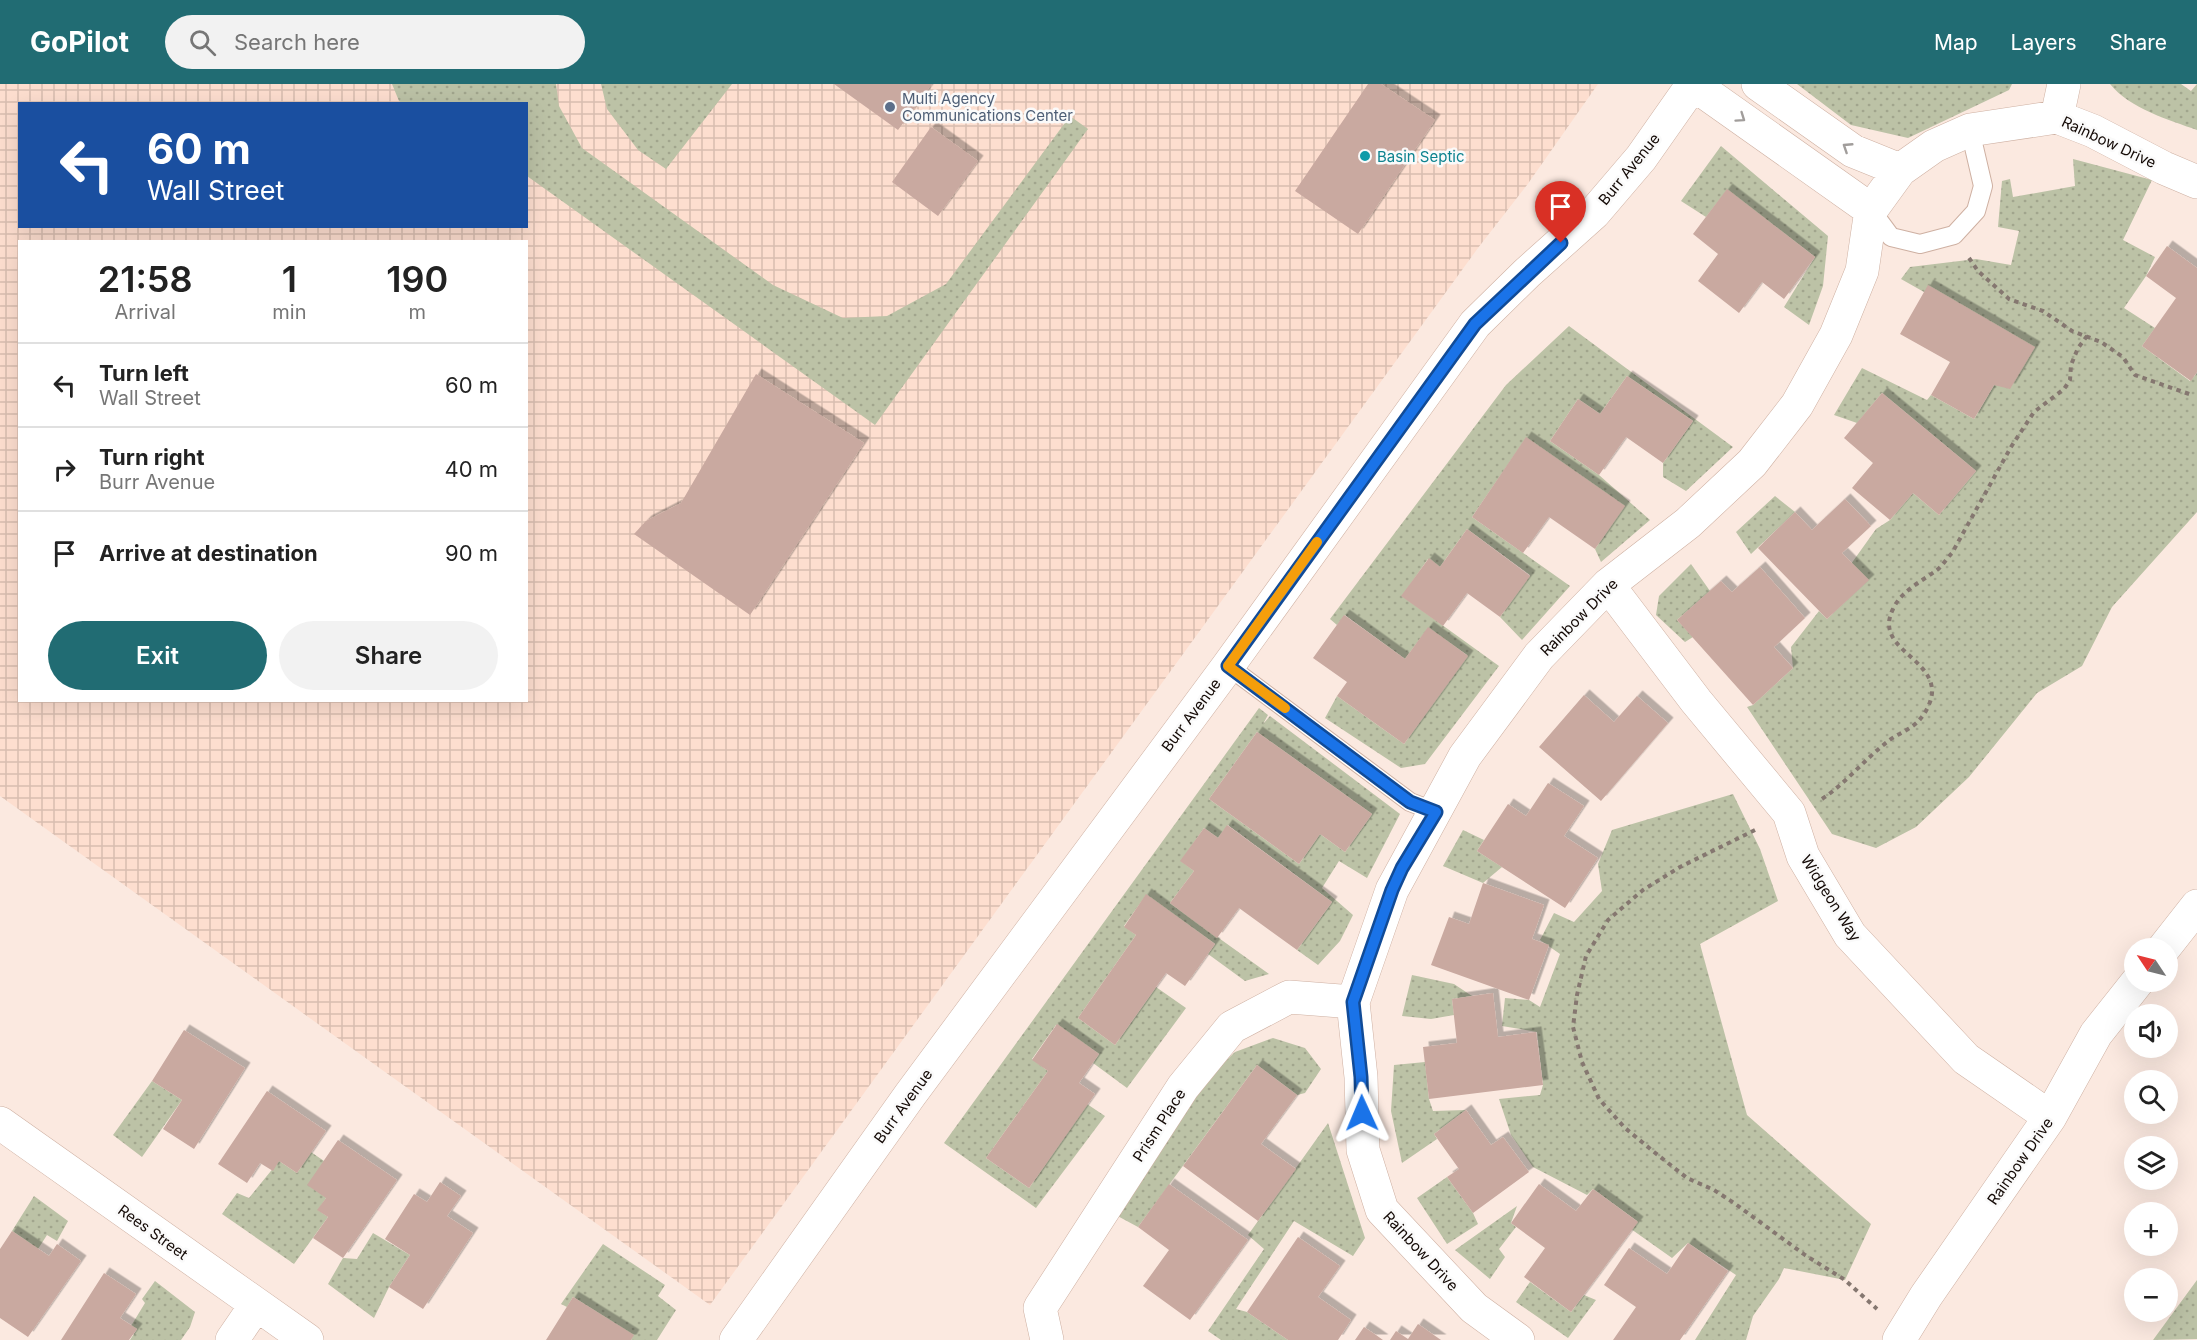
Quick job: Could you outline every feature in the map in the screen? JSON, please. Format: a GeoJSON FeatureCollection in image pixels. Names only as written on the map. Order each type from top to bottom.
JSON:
{"type":"FeatureCollection","features":[{"type":"Feature","properties":{"kind":"street"},"geometry":{"type":"LineString","coordinates":[[1693,84],[1871,210]]}},
{"type":"Feature","properties":{"kind":"street","name":"Burr Avenue"},"geometry":{"type":"LineString","coordinates":[[736,1340],[910,1095],[1228,666],[1475,324],[1527,273],[1594,213],[1641,158],[1693,84]]}},
{"type":"Feature","properties":{"kind":"street"},"geometry":{"type":"LineString","coordinates":[[1758,84],[1853,151],[1900,170]]}},
{"type":"Feature","properties":{"kind":"street"},"geometry":{"type":"LineString","coordinates":[[2057,117],[2064,84]]}},
{"type":"Feature","properties":{"kind":"street","name":"Rainbow Drive"},"geometry":{"type":"LineString","coordinates":[[1518,1340],[1474,1308],[1382,1210],[1363,1150],[1361,1077],[1353,1002],[1392,890],[1402,868],[1466,756],[1539,656],[1608,585],[1688,523],[1752,463],[1797,405],[1836,334],[1862,271],[1871,210],[1900,170],[1934,146],[1970,130],[2057,117],[2093,131],[2164,168],[2197,182]]}},
{"type":"Feature","properties":{"kind":"street","name":"Widgeon Way"},"geometry":{"type":"LineString","coordinates":[[1608,585],[1696,701],[1789,813],[1803,856],[1850,935],[1966,1059],[2050,1118]]}},
{"type":"Feature","properties":{"kind":"street"},"geometry":{"type":"LineString","coordinates":[[2172,938],[2197,906]]}},
{"type":"Feature","properties":{"kind":"street","name":"Rainbow Drive"},"geometry":{"type":"LineString","coordinates":[[1899,1340],[1926,1296],[2050,1118],[2096,1034],[2129,992]]}},
{"type":"Feature","properties":{"kind":"street","name":"Prism Place"},"geometry":{"type":"LineString","coordinates":[[1047,1340],[1040,1308],[1183,1087],[1232,1028],[1289,997],[1353,1002]]}},
{"type":"Feature","properties":{"kind":"street","name":"Rees Street"},"geometry":{"type":"LineString","coordinates":[[0,1122],[307,1340]]}},
{"type":"Feature","properties":{"kind":"street"},"geometry":{"type":"LineString","coordinates":[[232,1340],[256,1305]]}},
{"type":"Feature","properties":{"kind":"lane"},"geometry":{"type":"LineString","coordinates":[[1871,210],[1891,237],[1920,244],[1954,235],[1976,211],[1983,186],[1970,130]]}},
{"type":"Feature","properties":{"kind":"lane"},"geometry":{"type":"LineString","coordinates":[[1228,666],[1410,802],[1436,812]]}},
{"type":"Feature","properties":{"kind":"path"},"geometry":{"type":"LineString","coordinates":[[1954,235],[1978,271],[2009,299],[2043,311],[2072,331],[2101,342],[2123,357],[2136,375],[2192,395]]}},
{"type":"Feature","properties":{"kind":"shaded area"},"geometry":{"type":"Polygon","coordinates":[[[0,84],[1598,84],[1527,185],[1478,248],[710,1305],[0,796],[0,84]]]}},
{"type":"Feature","properties":{"kind":"green space"},"geometry":{"type":"Polygon","coordinates":[[[392,84],[556,84],[559,106],[582,148],[773,285],[843,318],[887,316],[946,284],[1070,116],[1088,129],[875,425],[528,177],[528,102],[399,101],[392,84]]]}},
{"type":"Feature","properties":{"kind":"green space"},"geometry":{"type":"Polygon","coordinates":[[[601,84],[732,84],[666,169],[638,150],[607,109],[601,84]]]}},
{"type":"Feature","properties":{"kind":"green space"},"geometry":{"type":"Polygon","coordinates":[[[1797,84],[2012,84],[2009,90],[1908,138],[1851,125],[1797,84]]]}},
{"type":"Feature","properties":{"kind":"green space"},"geometry":{"type":"Polygon","coordinates":[[[2110,84],[2181,84],[2191,91],[2197,84],[2197,130],[2138,106],[2110,84]]]}},
{"type":"Feature","properties":{"kind":"green space"},"geometry":{"type":"Polygon","coordinates":[[[1721,146],[1828,236],[1823,286],[1809,325],[1784,307],[1815,257],[1727,190],[1706,217],[1681,201],[1721,146]]]}},
{"type":"Feature","properties":{"kind":"green space"},"geometry":{"type":"Polygon","coordinates":[[[2073,159],[2152,180],[2123,240],[2155,257],[2146,276],[2124,308],[2155,328],[2142,346],[2190,381],[2197,373],[2197,512],[2112,607],[2082,666],[2037,693],[1969,777],[1916,827],[1876,848],[1832,834],[1747,707],[1753,705],[1793,668],[1791,647],[1819,611],[1827,619],[1868,580],[1851,564],[1876,529],[1890,520],[1913,493],[1939,515],[1976,471],[1882,393],[1857,423],[1834,415],[1862,368],[1927,400],[1931,395],[1974,419],[1994,385],[1924,292],[1901,279],[1910,267],[1976,259],[2011,265],[2019,231],[1998,227],[2002,181],[2010,179],[2013,197],[2075,186],[2073,159]]]}},
{"type":"Feature","properties":{"kind":"green space"},"geometry":{"type":"Polygon","coordinates":[[[1569,326],[1733,447],[1686,491],[1663,477],[1663,463],[1693,421],[1627,376],[1600,414],[1578,399],[1550,441],[1599,475],[1650,520],[1601,562],[1595,549],[1624,506],[1526,438],[1472,517],[1570,586],[1522,640],[1500,617],[1530,575],[1467,529],[1440,567],[1428,559],[1402,596],[1499,666],[1425,764],[1401,768],[1325,718],[1337,696],[1404,744],[1467,655],[1428,628],[1405,659],[1345,615],[1337,625],[1330,619],[1506,385],[1569,326]]]}},
{"type":"Feature","properties":{"kind":"green space"},"geometry":{"type":"Polygon","coordinates":[[[1775,496],[1795,512],[1751,554],[1736,532],[1775,496]]]}},
{"type":"Feature","properties":{"kind":"green space"},"geometry":{"type":"Polygon","coordinates":[[[1691,564],[1710,591],[1677,620],[1693,637],[1685,642],[1656,615],[1659,596],[1691,564]]]}},
{"type":"Feature","properties":{"kind":"green space"},"geometry":{"type":"Polygon","coordinates":[[[1259,708],[1268,715],[1263,724],[1270,716],[1400,814],[1367,878],[1339,861],[1322,888],[1353,915],[1340,941],[1318,965],[1297,950],[1332,902],[1228,825],[1218,838],[1204,828],[1181,861],[1194,871],[1170,903],[1269,974],[1245,981],[1208,954],[1215,944],[1146,895],[1124,926],[1136,935],[1078,1018],[1115,1045],[1156,987],[1186,1008],[1127,1088],[1093,1063],[1099,1054],[1056,1025],[1032,1059],[1048,1071],[986,1158],[1029,1188],[1087,1104],[1105,1116],[1036,1208],[944,1143],[1259,708]],[[1257,732],[1209,799],[1299,864],[1320,834],[1345,852],[1372,814],[1257,732]]]}},
{"type":"Feature","properties":{"kind":"green space"},"geometry":{"type":"Polygon","coordinates":[[[1733,794],[1760,849],[1778,901],[1700,944],[1747,1115],[1871,1224],[1845,1280],[1784,1268],[1753,1316],[1746,1340],[1695,1340],[1736,1275],[1688,1243],[1672,1258],[1631,1229],[1637,1221],[1593,1189],[1587,1195],[1533,1167],[1511,1135],[1499,1099],[1540,1095],[1543,1085],[1537,1032],[1502,1026],[1505,998],[1529,1000],[1540,1007],[1560,954],[1540,940],[1554,913],[1574,922],[1602,891],[1598,864],[1612,830],[1733,794]]]}},
{"type":"Feature","properties":{"kind":"green space"},"geometry":{"type":"Polygon","coordinates":[[[1463,830],[1484,840],[1477,851],[1502,867],[1483,883],[1443,866],[1463,830]]]}},
{"type":"Feature","properties":{"kind":"green space"},"geometry":{"type":"Polygon","coordinates":[[[1412,975],[1454,984],[1472,996],[1452,999],[1454,1015],[1431,1019],[1402,1016],[1412,975]]]}},
{"type":"Feature","properties":{"kind":"green space"},"geometry":{"type":"Polygon","coordinates":[[[1273,1038],[1305,1048],[1321,1069],[1305,1093],[1297,1095],[1257,1065],[1138,1227],[1112,1213],[1209,1077],[1235,1052],[1273,1038]]]}},
{"type":"Feature","properties":{"kind":"green space"},"geometry":{"type":"Polygon","coordinates":[[[1425,1062],[1429,1099],[1433,1111],[1466,1110],[1434,1134],[1437,1139],[1402,1163],[1391,1111],[1394,1065],[1425,1062]]]}},
{"type":"Feature","properties":{"kind":"green space"},"geometry":{"type":"Polygon","coordinates":[[[152,1081],[182,1100],[142,1157],[113,1135],[152,1081]]]}},
{"type":"Feature","properties":{"kind":"green space"},"geometry":{"type":"Polygon","coordinates":[[[1328,1123],[1365,1238],[1353,1256],[1294,1221],[1236,1309],[1247,1312],[1288,1340],[1221,1340],[1208,1331],[1264,1249],[1248,1235],[1328,1123]]]}},
{"type":"Feature","properties":{"kind":"green space"},"geometry":{"type":"Polygon","coordinates":[[[311,1152],[324,1161],[326,1198],[318,1210],[328,1217],[294,1264],[222,1214],[237,1193],[249,1198],[279,1161],[297,1173],[311,1152]]]}},
{"type":"Feature","properties":{"kind":"green space"},"geometry":{"type":"Polygon","coordinates":[[[1447,1177],[1473,1213],[1478,1224],[1447,1244],[1417,1198],[1447,1177]]]}},
{"type":"Feature","properties":{"kind":"green space"},"geometry":{"type":"Polygon","coordinates":[[[34,1196],[68,1221],[57,1241],[47,1235],[38,1249],[12,1231],[34,1196]]]}},
{"type":"Feature","properties":{"kind":"green space"},"geometry":{"type":"Polygon","coordinates":[[[1517,1206],[1511,1223],[1516,1227],[1499,1249],[1505,1257],[1490,1279],[1455,1250],[1517,1206]]]}},
{"type":"Feature","properties":{"kind":"green space"},"geometry":{"type":"Polygon","coordinates":[[[373,1233],[410,1255],[389,1287],[374,1318],[328,1284],[343,1258],[357,1259],[373,1233]]]}},
{"type":"Feature","properties":{"kind":"green space"},"geometry":{"type":"Polygon","coordinates":[[[603,1244],[665,1285],[658,1296],[676,1310],[657,1340],[631,1340],[633,1335],[573,1297],[567,1307],[561,1304],[603,1244]]]}},
{"type":"Feature","properties":{"kind":"green space"},"geometry":{"type":"Polygon","coordinates":[[[2197,1280],[2197,1339],[2153,1340],[2166,1322],[2178,1322],[2178,1306],[2197,1280]]]}},
{"type":"Feature","properties":{"kind":"green space"},"geometry":{"type":"Polygon","coordinates":[[[155,1281],[195,1312],[190,1327],[181,1340],[130,1340],[137,1329],[131,1326],[145,1303],[142,1299],[155,1281]]]}},
{"type":"Feature","properties":{"kind":"green space"},"geometry":{"type":"Polygon","coordinates":[[[1530,1282],[1571,1312],[1584,1295],[1596,1300],[1568,1338],[1516,1302],[1530,1282]]]}},
{"type":"Feature","properties":{"kind":"building","name":"Multi Agency Communications Center"},"geometry":{"type":"Polygon","coordinates":[[[834,84],[932,84],[898,130],[834,84]]]}},
{"type":"Feature","properties":{"kind":"building","name":"Basin Septic"},"geometry":{"type":"Polygon","coordinates":[[[1368,84],[1381,84],[1435,120],[1358,234],[1295,191],[1368,84]]]}},
{"type":"Feature","properties":{"kind":"building"},"geometry":{"type":"Polygon","coordinates":[[[931,127],[978,161],[938,216],[892,182],[931,127]]]}},
{"type":"Feature","properties":{"kind":"building"},"geometry":{"type":"Polygon","coordinates":[[[1727,189],[1815,257],[1784,299],[1762,282],[1739,313],[1698,281],[1718,254],[1693,234],[1727,189]]]}},
{"type":"Feature","properties":{"kind":"building"},"geometry":{"type":"Polygon","coordinates":[[[2167,246],[2197,268],[2197,372],[2191,381],[2142,346],[2176,298],[2146,276],[2167,246]]]}},
{"type":"Feature","properties":{"kind":"building"},"geometry":{"type":"Polygon","coordinates":[[[1928,285],[2035,347],[2010,389],[1994,385],[1974,419],[1931,395],[1950,362],[1900,334],[1928,285]]]}},
{"type":"Feature","properties":{"kind":"building"},"geometry":{"type":"Polygon","coordinates":[[[756,374],[864,443],[750,615],[634,534],[646,521],[681,503],[756,374]]]}},
{"type":"Feature","properties":{"kind":"building"},"geometry":{"type":"Polygon","coordinates":[[[1627,376],[1693,421],[1663,463],[1626,437],[1599,475],[1550,441],[1578,399],[1600,414],[1627,376]]]}},
{"type":"Feature","properties":{"kind":"building"},"geometry":{"type":"Polygon","coordinates":[[[1882,393],[1976,471],[1939,515],[1913,493],[1890,520],[1852,488],[1873,463],[1844,438],[1882,393]]]}},
{"type":"Feature","properties":{"kind":"building"},"geometry":{"type":"Polygon","coordinates":[[[1526,437],[1625,506],[1595,549],[1549,517],[1523,553],[1472,517],[1526,437]]]}},
{"type":"Feature","properties":{"kind":"building"},"geometry":{"type":"Polygon","coordinates":[[[1845,499],[1871,526],[1842,553],[1869,580],[1827,619],[1758,548],[1795,512],[1812,530],[1845,499]]]}},
{"type":"Feature","properties":{"kind":"building"},"geometry":{"type":"Polygon","coordinates":[[[1467,529],[1530,576],[1500,617],[1467,593],[1443,626],[1401,596],[1429,558],[1440,567],[1467,529]]]}},
{"type":"Feature","properties":{"kind":"building"},"geometry":{"type":"Polygon","coordinates":[[[1760,567],[1805,618],[1774,647],[1793,668],[1753,705],[1677,620],[1721,581],[1732,592],[1760,567]]]}},
{"type":"Feature","properties":{"kind":"building"},"geometry":{"type":"Polygon","coordinates":[[[1344,615],[1405,659],[1428,627],[1468,656],[1404,744],[1337,696],[1347,682],[1313,658],[1344,615]]]}},
{"type":"Feature","properties":{"kind":"building"},"geometry":{"type":"Polygon","coordinates":[[[1584,695],[1614,722],[1637,696],[1668,723],[1601,801],[1539,747],[1584,695]]]}},
{"type":"Feature","properties":{"kind":"building"},"geometry":{"type":"Polygon","coordinates":[[[1257,732],[1372,814],[1345,852],[1320,834],[1299,864],[1209,799],[1257,732]]]}},
{"type":"Feature","properties":{"kind":"building"},"geometry":{"type":"Polygon","coordinates":[[[1548,783],[1584,806],[1564,836],[1598,858],[1565,908],[1477,851],[1508,804],[1526,816],[1548,783]]]}},
{"type":"Feature","properties":{"kind":"building"},"geometry":{"type":"Polygon","coordinates":[[[1227,825],[1332,902],[1297,950],[1239,908],[1217,938],[1170,903],[1194,871],[1180,861],[1204,828],[1218,838],[1227,825]]]}},
{"type":"Feature","properties":{"kind":"building"},"geometry":{"type":"Polygon","coordinates":[[[1483,883],[1544,905],[1532,939],[1549,945],[1529,1000],[1431,965],[1449,917],[1469,924],[1483,883]]]}},
{"type":"Feature","properties":{"kind":"building"},"geometry":{"type":"Polygon","coordinates":[[[1146,894],[1215,944],[1185,986],[1166,973],[1115,1045],[1078,1018],[1136,935],[1124,927],[1146,894]]]}},
{"type":"Feature","properties":{"kind":"building"},"geometry":{"type":"Polygon","coordinates":[[[1493,993],[1498,1037],[1536,1032],[1543,1085],[1429,1099],[1423,1047],[1457,1043],[1452,999],[1493,993]]]}},
{"type":"Feature","properties":{"kind":"building"},"geometry":{"type":"Polygon","coordinates":[[[1057,1024],[1099,1054],[1079,1083],[1095,1094],[1029,1188],[986,1158],[1048,1071],[1032,1060],[1057,1024]]]}},
{"type":"Feature","properties":{"kind":"building"},"geometry":{"type":"Polygon","coordinates":[[[184,1030],[245,1068],[194,1149],[163,1129],[182,1100],[152,1081],[184,1030]]]}},
{"type":"Feature","properties":{"kind":"building"},"geometry":{"type":"Polygon","coordinates":[[[1257,1065],[1297,1095],[1261,1144],[1296,1169],[1258,1221],[1183,1166],[1257,1065]]]}},
{"type":"Feature","properties":{"kind":"building"},"geometry":{"type":"Polygon","coordinates":[[[267,1091],[326,1131],[297,1173],[279,1161],[273,1171],[260,1163],[247,1183],[218,1164],[267,1091]]]}},
{"type":"Feature","properties":{"kind":"building"},"geometry":{"type":"Polygon","coordinates":[[[1466,1110],[1491,1145],[1503,1137],[1529,1172],[1473,1213],[1447,1177],[1459,1169],[1434,1134],[1466,1110]]]}},
{"type":"Feature","properties":{"kind":"building"},"geometry":{"type":"Polygon","coordinates":[[[338,1140],[397,1180],[343,1258],[313,1238],[328,1217],[317,1210],[326,1198],[307,1185],[338,1140]]]}},
{"type":"Feature","properties":{"kind":"building"},"geometry":{"type":"Polygon","coordinates":[[[440,1182],[461,1196],[447,1216],[473,1233],[423,1309],[389,1287],[410,1255],[385,1239],[414,1194],[427,1202],[440,1182]]]}},
{"type":"Feature","properties":{"kind":"building"},"geometry":{"type":"Polygon","coordinates":[[[1169,1184],[1248,1240],[1190,1320],[1143,1286],[1169,1250],[1138,1227],[1169,1184]]]}},
{"type":"Feature","properties":{"kind":"building"},"geometry":{"type":"Polygon","coordinates":[[[1539,1184],[1576,1211],[1593,1189],[1638,1222],[1571,1312],[1524,1277],[1545,1248],[1511,1223],[1539,1184]]]}},
{"type":"Feature","properties":{"kind":"building"},"geometry":{"type":"Polygon","coordinates":[[[12,1231],[49,1256],[57,1244],[81,1261],[28,1337],[0,1318],[0,1249],[12,1231]]]}},
{"type":"Feature","properties":{"kind":"building"},"geometry":{"type":"Polygon","coordinates":[[[1298,1237],[1340,1266],[1318,1297],[1351,1320],[1338,1340],[1288,1340],[1247,1312],[1298,1237]]]}},
{"type":"Feature","properties":{"kind":"building"},"geometry":{"type":"Polygon","coordinates":[[[1688,1243],[1728,1271],[1680,1340],[1613,1340],[1636,1307],[1604,1285],[1629,1248],[1667,1274],[1688,1243]]]}},
{"type":"Feature","properties":{"kind":"building"},"geometry":{"type":"Polygon","coordinates":[[[104,1273],[136,1294],[120,1318],[137,1329],[129,1340],[61,1340],[104,1273]]]}},
{"type":"Feature","properties":{"kind":"building"},"geometry":{"type":"Polygon","coordinates":[[[573,1297],[634,1335],[631,1340],[546,1340],[573,1297]]]}},
{"type":"Feature","properties":{"kind":"building"},"geometry":{"type":"Polygon","coordinates":[[[1418,1324],[1441,1340],[1390,1340],[1396,1331],[1408,1339],[1418,1324]]]}},
{"type":"Feature","properties":{"kind":"building"},"geometry":{"type":"Polygon","coordinates":[[[1364,1327],[1376,1335],[1383,1340],[1355,1340],[1364,1327]]]}},
{"type":"Feature","properties":{"kind":"slow traffic"},"geometry":{"type":"LineString","coordinates":[[1285,708],[1228,666],[1317,542]]}},
{"type":"Feature","properties":{"kind":"place","name":"Multi Agency Communications Center"},"geometry":{"type":"Point","coordinates":[890,107]}},
{"type":"Feature","properties":{"kind":"place","name":"Basin Septic"},"geometry":{"type":"Point","coordinates":[1365,156]}},
{"type":"Feature","properties":{"kind":"route"},"geometry":{"type":"LineString","coordinates":[[1362,1113],[1361,1077],[1353,1002],[1392,890],[1402,868],[1436,812],[1410,802],[1228,666],[1475,324],[1561,243]]}}]}
